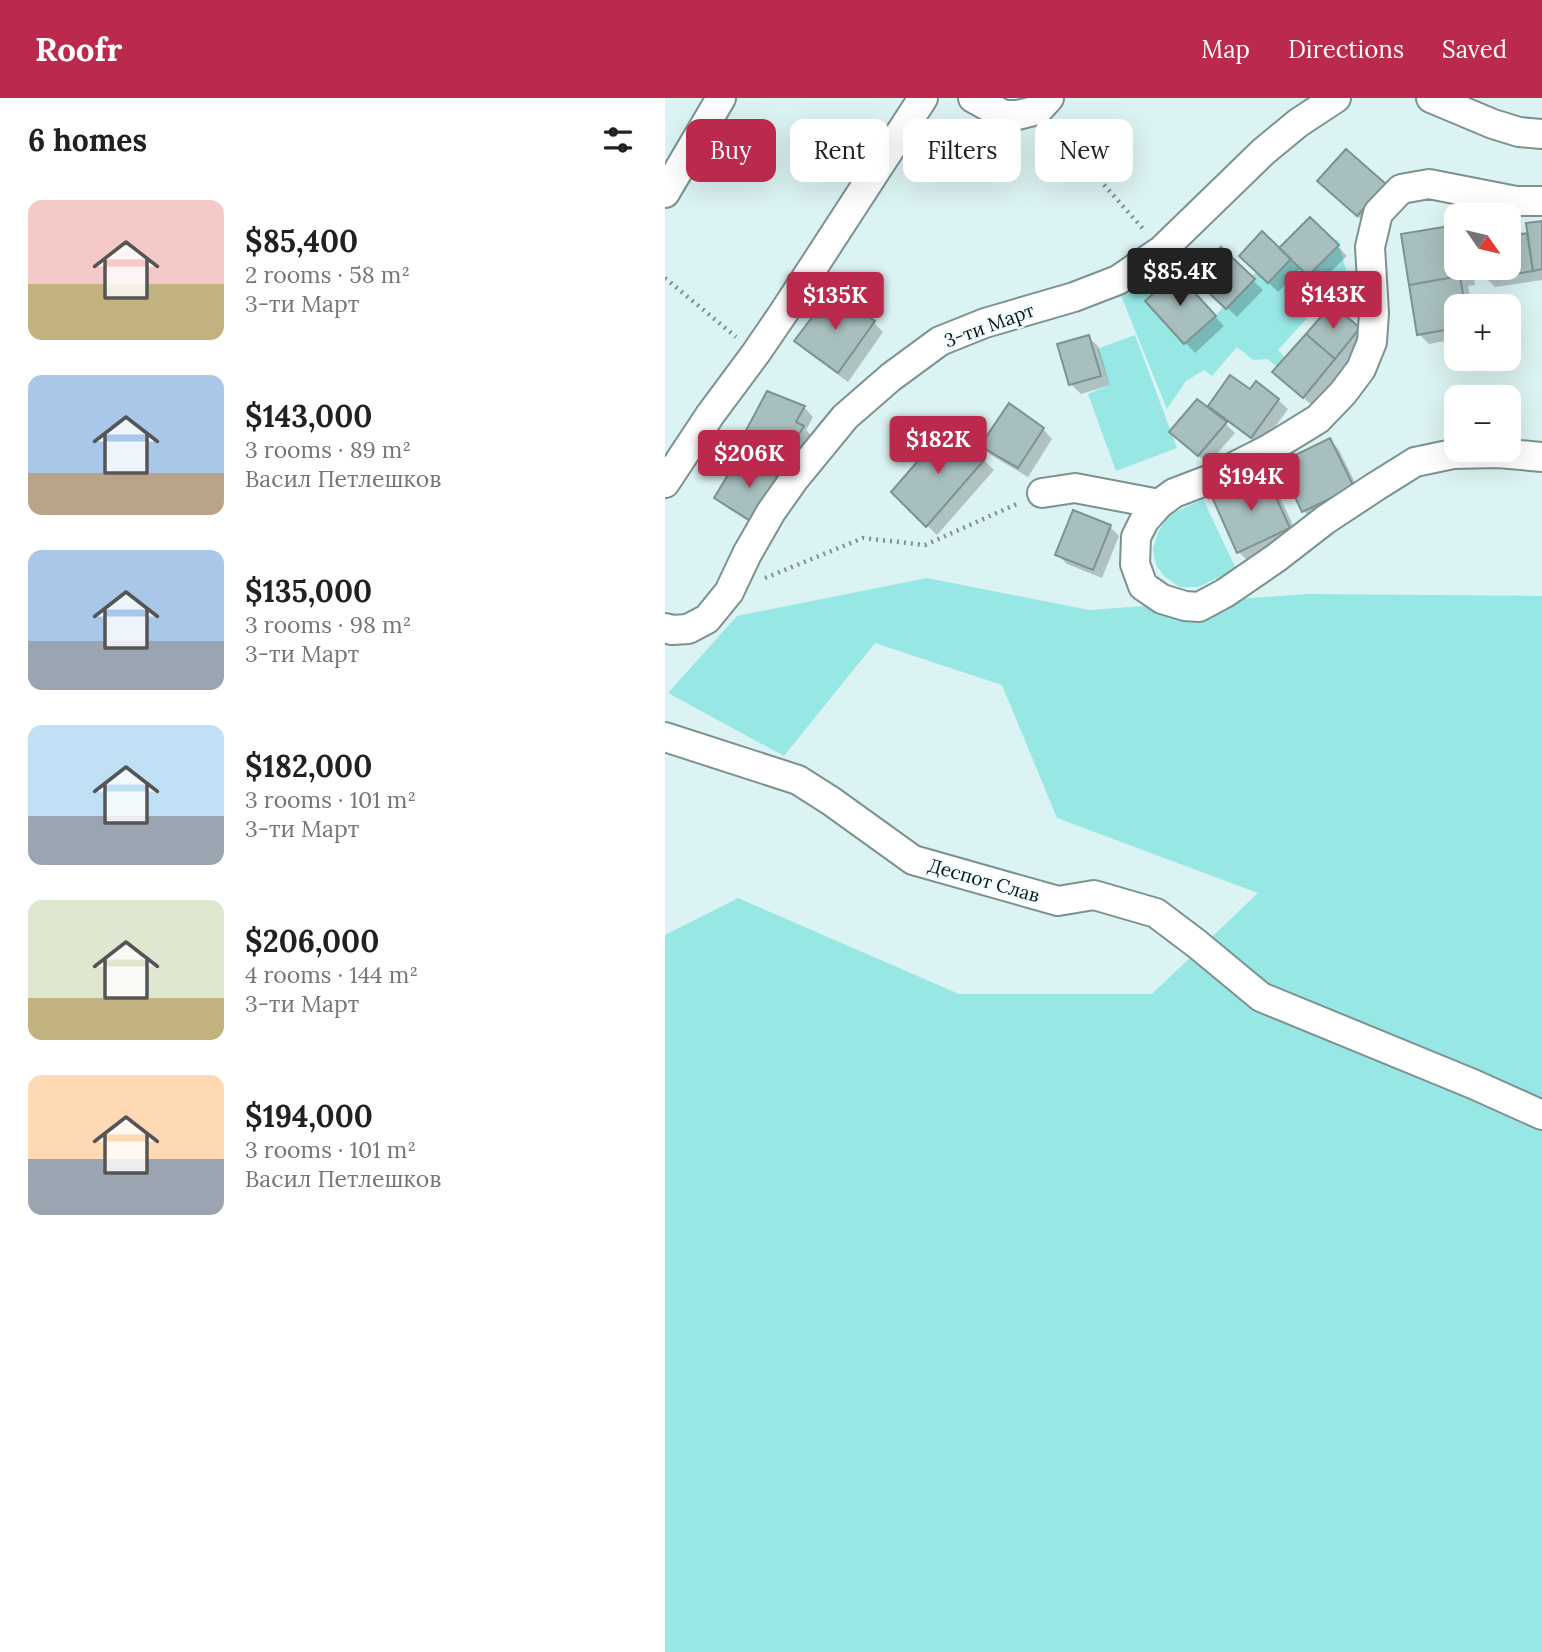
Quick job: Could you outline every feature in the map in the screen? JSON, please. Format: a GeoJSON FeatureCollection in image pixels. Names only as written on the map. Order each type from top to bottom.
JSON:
{"type":"FeatureCollection","features":[{"type":"Feature","properties":{"kind":"street"},"geometry":{"type":"LineString","coordinates":[[665,193],[721,98]]}},
{"type":"Feature","properties":{"kind":"street"},"geometry":{"type":"LineString","coordinates":[[665,483],[710,415],[756,353],[923,98]]}},
{"type":"Feature","properties":{"kind":"street"},"geometry":{"type":"LineString","coordinates":[[973,98],[1004,115],[1018,115],[1043,104]]}},
{"type":"Feature","properties":{"kind":"street","name":"3-ти Март"},"geometry":{"type":"LineString","coordinates":[[665,628],[688,629],[707,619],[729,592],[771,512],[795,478],[845,417],[891,377],[940,341],[985,323],[1074,297],[1118,280],[1162,250],[1263,152],[1298,123],[1336,98]]}},
{"type":"Feature","properties":{"kind":"street"},"geometry":{"type":"LineString","coordinates":[[1431,98],[1493,124],[1519,132],[1542,134]]}},
{"type":"Feature","properties":{"kind":"street"},"geometry":{"type":"LineString","coordinates":[[1542,201],[1516,201],[1429,184],[1401,189],[1378,213],[1370,247],[1374,313],[1372,342],[1361,369],[1318,419],[1269,449],[1209,480],[1174,493],[1159,504],[1144,521],[1136,537],[1135,564],[1143,586],[1161,599],[1199,607],[1235,586],[1325,520],[1415,462],[1453,454],[1498,453],[1542,457]]}},
{"type":"Feature","properties":{"kind":"street"},"geometry":{"type":"LineString","coordinates":[[1042,493],[1075,488],[1159,504]]}},
{"type":"Feature","properties":{"kind":"street","name":"Деспот Слав"},"geometry":{"type":"LineString","coordinates":[[665,737],[798,780],[913,860],[1058,901],[1094,895],[1156,913],[1261,997],[1542,1115]]}},
{"type":"Feature","properties":{"kind":"path"},"geometry":{"type":"LineString","coordinates":[[1043,104],[1162,250]]}},
{"type":"Feature","properties":{"kind":"path"},"geometry":{"type":"LineString","coordinates":[[665,278],[756,353]]}},
{"type":"Feature","properties":{"kind":"path"},"geometry":{"type":"LineString","coordinates":[[729,592],[863,538],[925,545],[1042,493]]}},
{"type":"Feature","properties":{"kind":"shaded area"},"geometry":{"type":"Polygon","coordinates":[[[1338,239],[1347,274],[1278,350],[1297,370],[1291,380],[1268,359],[1253,360],[1237,347],[1212,376],[1204,370],[1186,381],[1167,409],[1115,281],[1147,281],[1191,335],[1216,315],[1267,260],[1297,243],[1318,254],[1338,239]]]}},
{"type":"Feature","properties":{"kind":"shaded area"},"geometry":{"type":"Polygon","coordinates":[[[1135,335],[1177,448],[1116,471],[1088,394],[1110,385],[1097,349],[1135,335]]]}},
{"type":"Feature","properties":{"kind":"shaded area"},"geometry":{"type":"Polygon","coordinates":[[[1203,499],[1236,569],[1198,587],[1180,587],[1165,577],[1156,565],[1153,549],[1158,532],[1169,515],[1203,499]]]}},
{"type":"Feature","properties":{"kind":"shaded area"},"geometry":{"type":"Polygon","coordinates":[[[927,578],[1089,610],[1307,594],[1542,596],[1542,1652],[665,1652],[665,935],[738,898],[959,994],[1152,994],[1258,893],[1057,818],[1002,685],[875,643],[784,756],[668,693],[737,616],[927,578]]]}},
{"type":"Feature","properties":{"kind":"building"},"geometry":{"type":"Polygon","coordinates":[[[1346,149],[1386,184],[1357,216],[1317,181],[1346,149]]]}},
{"type":"Feature","properties":{"kind":"building"},"geometry":{"type":"Polygon","coordinates":[[[1310,217],[1339,245],[1308,276],[1279,248],[1310,217]]]}},
{"type":"Feature","properties":{"kind":"building"},"geometry":{"type":"Polygon","coordinates":[[[1542,221],[1542,269],[1533,271],[1526,223],[1542,221]]]}},
{"type":"Feature","properties":{"kind":"building"},"geometry":{"type":"Polygon","coordinates":[[[1444,227],[1444,279],[1409,285],[1401,234],[1444,227]]]}},
{"type":"Feature","properties":{"kind":"building"},"geometry":{"type":"Polygon","coordinates":[[[1262,231],[1291,259],[1268,283],[1239,256],[1262,231]]]}},
{"type":"Feature","properties":{"kind":"building"},"geometry":{"type":"Polygon","coordinates":[[[1527,233],[1533,271],[1521,273],[1521,234],[1527,233]]]}},
{"type":"Feature","properties":{"kind":"building"},"geometry":{"type":"Polygon","coordinates":[[[1221,247],[1255,279],[1226,309],[1193,278],[1221,247]]]}},
{"type":"Feature","properties":{"kind":"building"},"geometry":{"type":"Polygon","coordinates":[[[1177,273],[1216,316],[1184,344],[1145,301],[1177,273]]]}},
{"type":"Feature","properties":{"kind":"building"},"geometry":{"type":"Polygon","coordinates":[[[1444,279],[1461,280],[1463,294],[1444,294],[1444,330],[1417,335],[1409,285],[1444,279]]]}},
{"type":"Feature","properties":{"kind":"building"},"geometry":{"type":"Polygon","coordinates":[[[832,291],[875,321],[838,373],[794,341],[832,291]]]}},
{"type":"Feature","properties":{"kind":"building"},"geometry":{"type":"Polygon","coordinates":[[[1332,304],[1360,328],[1335,359],[1306,334],[1332,304]]]}},
{"type":"Feature","properties":{"kind":"building"},"geometry":{"type":"Polygon","coordinates":[[[1306,334],[1335,359],[1303,398],[1272,372],[1306,334]]]}},
{"type":"Feature","properties":{"kind":"building"},"geometry":{"type":"Polygon","coordinates":[[[1089,335],[1101,376],[1069,385],[1057,344],[1089,335]]]}},
{"type":"Feature","properties":{"kind":"building"},"geometry":{"type":"Polygon","coordinates":[[[1230,375],[1250,389],[1256,381],[1279,399],[1251,438],[1208,406],[1230,375]]]}},
{"type":"Feature","properties":{"kind":"building"},"geometry":{"type":"Polygon","coordinates":[[[767,391],[805,406],[796,422],[804,426],[785,457],[742,438],[767,391]]]}},
{"type":"Feature","properties":{"kind":"building"},"geometry":{"type":"Polygon","coordinates":[[[1197,399],[1227,422],[1198,456],[1169,432],[1197,399]]]}},
{"type":"Feature","properties":{"kind":"building"},"geometry":{"type":"Polygon","coordinates":[[[1009,403],[1044,428],[1018,468],[980,446],[1009,403]]]}},
{"type":"Feature","properties":{"kind":"building"},"geometry":{"type":"Polygon","coordinates":[[[949,425],[985,459],[926,527],[891,492],[949,425]]]}},
{"type":"Feature","properties":{"kind":"building"},"geometry":{"type":"Polygon","coordinates":[[[1330,438],[1354,487],[1302,512],[1279,463],[1330,438]]]}},
{"type":"Feature","properties":{"kind":"building"},"geometry":{"type":"Polygon","coordinates":[[[740,455],[783,480],[757,525],[714,498],[740,455]]]}},
{"type":"Feature","properties":{"kind":"building"},"geometry":{"type":"Polygon","coordinates":[[[1265,473],[1290,528],[1237,553],[1212,497],[1265,473]]]}},
{"type":"Feature","properties":{"kind":"building"},"geometry":{"type":"Polygon","coordinates":[[[1073,510],[1111,525],[1093,570],[1055,555],[1073,510]]]}}]}
